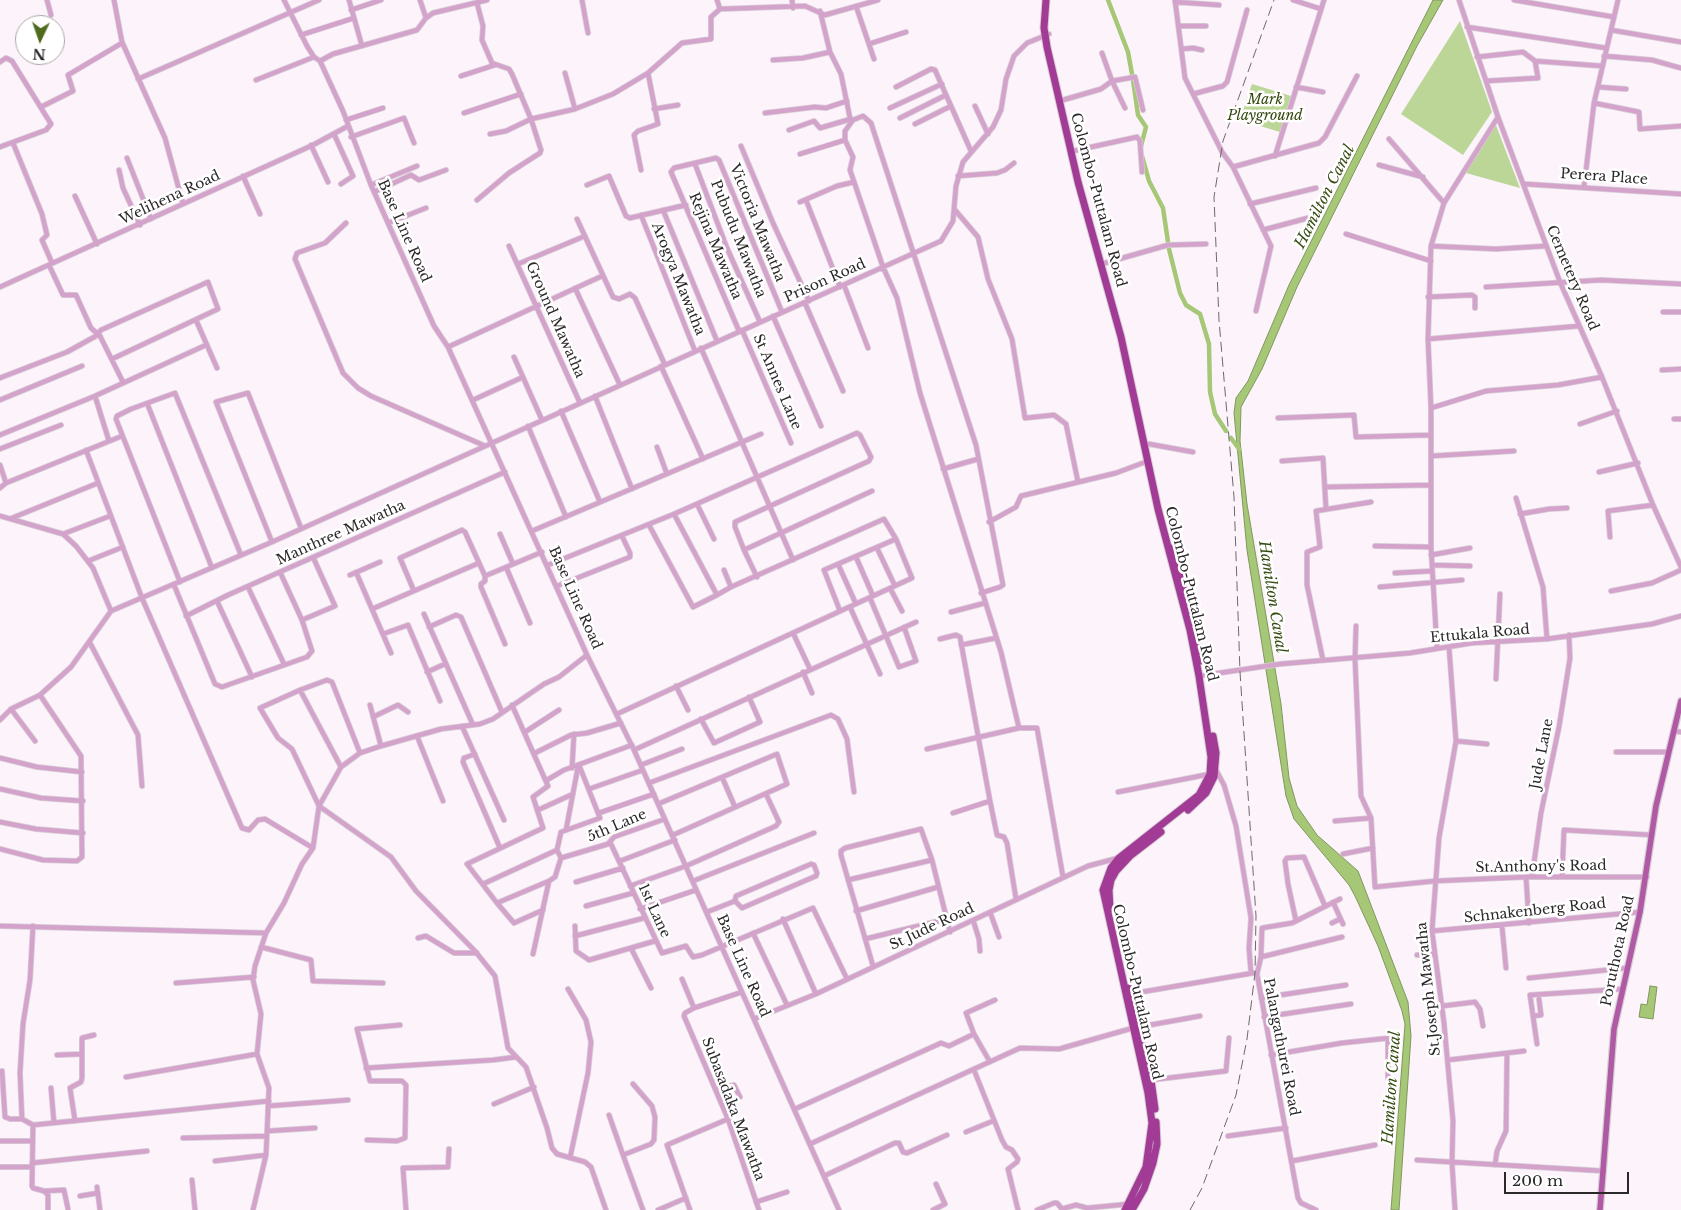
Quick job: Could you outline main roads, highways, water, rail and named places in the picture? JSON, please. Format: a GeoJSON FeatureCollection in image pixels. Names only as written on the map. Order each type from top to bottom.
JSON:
{"type":"FeatureCollection","features":[{"type":"Feature","properties":{"kind":"highway","name":"Colombo-Puttalam Road"},"geometry":{"type":"LineString","coordinates":[[1046,0],[1047,34],[1078,182],[1123,346],[1158,509],[1201,676],[1215,746],[1211,785],[1202,798],[1130,856],[1111,880],[1109,904],[1130,994],[1152,1123],[1146,1167],[1130,1207]]}},
{"type":"Feature","properties":{"kind":"highway","name":"Colombo-Puttalam Road"},"geometry":{"type":"LineString","coordinates":[[1050,0],[1047,34],[1073,151],[1105,263],[1149,444],[1163,515],[1198,645],[1201,676]]}},
{"type":"Feature","properties":{"kind":"highway","name":"Colombo-Puttalam Road"},"geometry":{"type":"LineString","coordinates":[[1130,1207],[1144,1189],[1157,1144],[1151,1080],[1104,900],[1106,878],[1119,858],[1199,795],[1213,772]]}},
{"type":"Feature","properties":{"kind":"main road","name":"Poruthota Road"},"geometry":{"type":"LineString","coordinates":[[1600,1210],[1614,1029],[1626,968],[1640,912],[1647,877],[1652,835],[1681,700]]}},
{"type":"Feature","properties":{"kind":"waterway"},"geometry":{"type":"LineString","coordinates":[[1108,0],[1128,52],[1132,74]]}},
{"type":"Feature","properties":{"kind":"waterway"},"geometry":{"type":"LineString","coordinates":[[1133,80],[1138,115],[1146,127],[1141,146]]}},
{"type":"Feature","properties":{"kind":"waterway"},"geometry":{"type":"LineString","coordinates":[[1142,156],[1149,181],[1163,208],[1168,242]]}},
{"type":"Feature","properties":{"kind":"waterway"},"geometry":{"type":"LineString","coordinates":[[1169,249],[1180,293],[1186,305],[1200,314],[1209,344],[1210,392],[1215,414],[1226,431]]}},
{"type":"Feature","properties":{"kind":"waterway"},"geometry":{"type":"LineString","coordinates":[[1231,438],[1239,449]]}},
{"type":"Feature","properties":{"kind":"railway"},"geometry":{"type":"LineString","coordinates":[[1190,1210],[1202,1188],[1236,1095],[1247,1039],[1255,973],[1256,916],[1240,672],[1234,497],[1219,320],[1214,197],[1223,141],[1274,0]]}},
{"type":"Feature","properties":{"kind":"park label","name":"Mark Playground"},"geometry":{"type":"Point","coordinates":[1265,108]}},
{"type":"Feature","properties":{"kind":"water label","name":"Hamilton Canal"},"geometry":{"type":"Point","coordinates":[1325,197]}},
{"type":"Feature","properties":{"kind":"water label","name":"Hamilton Canal"},"geometry":{"type":"Point","coordinates":[1272,597]}},
{"type":"Feature","properties":{"kind":"water label","name":"Hamilton Canal"},"geometry":{"type":"Point","coordinates":[1392,1088]}}]}
